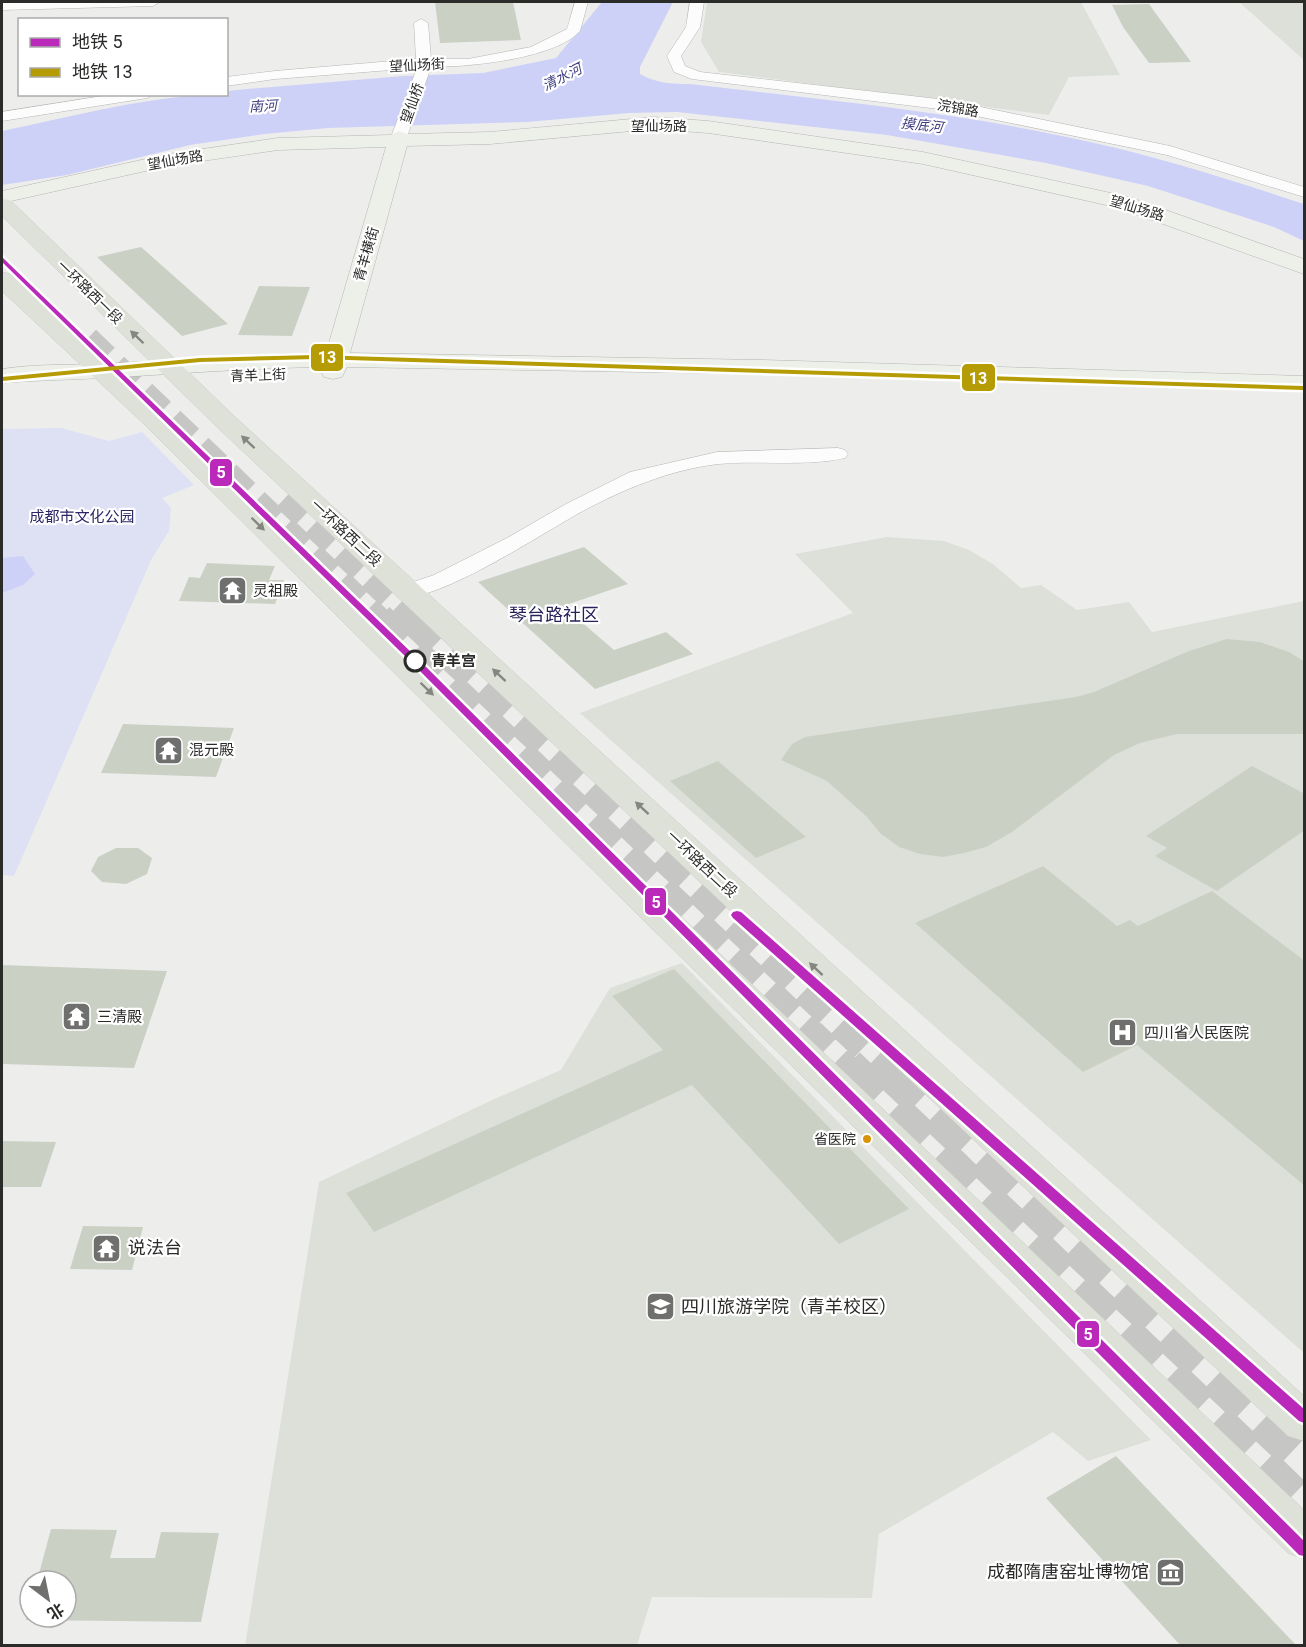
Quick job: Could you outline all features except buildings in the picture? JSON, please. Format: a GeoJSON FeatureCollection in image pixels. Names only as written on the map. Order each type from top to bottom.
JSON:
{"type":"FeatureCollection","features":[{"type":"Feature","properties":{"kind":"main road","name":"望仙场路"},"geometry":{"type":"LineString","coordinates":[[2,197],[168,160],[279,144],[353,140],[490,138],[654,123],[708,127],[923,158],[1121,202],[1305,267]]}},
{"type":"Feature","properties":{"kind":"main road","name":"青羊横街"},"geometry":{"type":"LineString","coordinates":[[334,366],[399,139]]}},
{"type":"Feature","properties":{"kind":"main road","name":"一环路西一段"},"geometry":{"type":"LineString","coordinates":[[2,205],[173,372]]}},
{"type":"Feature","properties":{"kind":"main road"},"geometry":{"type":"LineString","coordinates":[[2,230],[109,333]]}},
{"type":"Feature","properties":{"kind":"main road"},"geometry":{"type":"LineString","coordinates":[[2,256],[87,339]]}},
{"type":"Feature","properties":{"kind":"main road"},"geometry":{"type":"LineString","coordinates":[[2,279],[153,419],[652,909],[1305,1539]]}},
{"type":"Feature","properties":{"kind":"main road","name":"青羊上街"},"geometry":{"type":"LineString","coordinates":[[334,366],[1305,394]]}},
{"type":"Feature","properties":{"kind":"main road","name":"青羊上街"},"geometry":{"type":"LineString","coordinates":[[106,375],[334,366],[751,367],[1305,383]]}},
{"type":"Feature","properties":{"kind":"main road"},"geometry":{"type":"LineString","coordinates":[[2,376],[31,372],[106,375]]}},
{"type":"Feature","properties":{"kind":"main road","name":"一环路西二段"},"geometry":{"type":"LineString","coordinates":[[173,372],[1305,1424]]}},
{"type":"Feature","properties":{"kind":"main road"},"geometry":{"type":"LineString","coordinates":[[2,386],[106,375]]}},
{"type":"Feature","properties":{"kind":"street"},"geometry":{"type":"LineString","coordinates":[[2,6],[153,2]]}},
{"type":"Feature","properties":{"kind":"street","name":"望仙场街"},"geometry":{"type":"LineString","coordinates":[[228,82],[275,75],[468,63],[535,50],[573,31],[581,2]]}},
{"type":"Feature","properties":{"kind":"street","name":"浣锦路"},"geometry":{"type":"LineString","coordinates":[[697,2],[693,27],[674,56],[679,69],[696,76],[947,105],[1170,151],[1305,192]]}},
{"type":"Feature","properties":{"kind":"street"},"geometry":{"type":"LineString","coordinates":[[421,23],[423,67]]}},
{"type":"Feature","properties":{"kind":"street","name":"望仙桥"},"geometry":{"type":"LineString","coordinates":[[399,139],[423,67]]}},
{"type":"Feature","properties":{"kind":"street"},"geometry":{"type":"LineString","coordinates":[[2,117],[134,96]]}},
{"type":"Feature","properties":{"kind":"street"},"geometry":{"type":"LineString","coordinates":[[408,591],[442,580],[505,548],[573,508],[637,476],[717,458],[838,454]]}},
{"type":"Feature","properties":{"kind":"shaded area"},"geometry":{"type":"Polygon","coordinates":[[[707,2],[1081,2],[1120,75],[1069,77],[1049,115],[719,72],[701,42],[707,2]]]}},
{"type":"Feature","properties":{"kind":"shaded area"},"geometry":{"type":"Polygon","coordinates":[[[1239,2],[1304,2],[1304,60],[1239,2]]]}},
{"type":"Feature","properties":{"kind":"shaded area","name":"四川省人民医院"},"geometry":{"type":"Polygon","coordinates":[[[887,537],[944,541],[969,550],[993,564],[1021,588],[1041,585],[1077,610],[1129,602],[1152,632],[1304,601],[1304,1353],[580,713],[853,613],[795,554],[887,537]]]}},
{"type":"Feature","properties":{"kind":"shaded area","name":"四川旅游学院（青羊校区）"},"geometry":{"type":"Polygon","coordinates":[[[682,963],[1151,1440],[1088,1461],[1053,1432],[879,1534],[872,1598],[652,1597],[637,1645],[245,1646],[319,1182],[561,1070],[610,988],[682,963]]]}},
{"type":"Feature","properties":{"kind":"green space","name":"成都市文化公园"},"geometry":{"type":"Polygon","coordinates":[[[61,428],[109,441],[142,432],[194,485],[162,498],[171,508],[169,531],[151,560],[14,876],[2,875],[2,429],[61,428]]]}},
{"type":"Feature","properties":{"kind":"water"},"geometry":{"type":"Polygon","coordinates":[[[602,2],[673,2],[640,67],[640,74],[652,79],[941,115],[1117,148],[1198,170],[1304,204],[1304,241],[1274,227],[1148,186],[1046,163],[887,135],[677,112],[629,113],[527,122],[328,128],[265,134],[190,145],[67,175],[2,185],[2,131],[113,107],[170,98],[228,96],[228,91],[403,76],[483,73],[556,58],[602,2]]]}},
{"type":"Feature","properties":{"kind":"water"},"geometry":{"type":"Polygon","coordinates":[[[23,556],[35,574],[23,585],[2,593],[2,558],[23,556]]]}},
{"type":"Feature","properties":{"kind":"tunnel"},"geometry":{"type":"LineString","coordinates":[[87,339],[379,620]]}},
{"type":"Feature","properties":{"kind":"tunnel"},"geometry":{"type":"LineString","coordinates":[[285,498],[415,620]]}},
{"type":"Feature","properties":{"kind":"tunnel"},"geometry":{"type":"LineString","coordinates":[[378,619],[846,1070]]}},
{"type":"Feature","properties":{"kind":"tunnel"},"geometry":{"type":"LineString","coordinates":[[414,619],[892,1070]]}},
{"type":"Feature","properties":{"kind":"tunnel"},"geometry":{"type":"LineString","coordinates":[[845,1068],[1304,1510]]}},
{"type":"Feature","properties":{"kind":"tunnel"},"geometry":{"type":"LineString","coordinates":[[891,1068],[1304,1457]]}},
{"type":"Feature","properties":{"kind":"metro line","name":"5"},"geometry":{"type":"LineString","coordinates":[[2,259],[410,656],[1304,1550]]}},
{"type":"Feature","properties":{"kind":"metro line","name":"13"},"geometry":{"type":"LineString","coordinates":[[2,379],[200,360],[316,357],[1304,388]]}},
{"type":"Feature","properties":{"kind":"metro line","name":"5"},"geometry":{"type":"LineString","coordinates":[[737,915],[1304,1417]]}},
{"type":"Feature","properties":{"kind":"place","name":"灵祖殿"},"geometry":{"type":"Point","coordinates":[232,591]}},
{"type":"Feature","properties":{"kind":"place","name":"青羊宫"},"geometry":{"type":"Point","coordinates":[415,661]}},
{"type":"Feature","properties":{"kind":"place","name":"混元殿"},"geometry":{"type":"Point","coordinates":[168,750]}},
{"type":"Feature","properties":{"kind":"place","name":"三清殿"},"geometry":{"type":"Point","coordinates":[76,1017]}},
{"type":"Feature","properties":{"kind":"place","name":"四川省人民医院"},"geometry":{"type":"Point","coordinates":[1123,1033]}},
{"type":"Feature","properties":{"kind":"place","name":"省医院"},"geometry":{"type":"Point","coordinates":[867,1139]}},
{"type":"Feature","properties":{"kind":"place","name":"说法台"},"geometry":{"type":"Point","coordinates":[107,1248]}},
{"type":"Feature","properties":{"kind":"place","name":"四川旅游学院（青羊校区）"},"geometry":{"type":"Point","coordinates":[660,1307]}},
{"type":"Feature","properties":{"kind":"place","name":"成都隋唐窑址博物馆"},"geometry":{"type":"Point","coordinates":[1170,1572]}},
{"type":"Feature","properties":{"kind":"district","name":"琴台路社区"},"geometry":{"type":"Point","coordinates":[554,615]}},
{"type":"Feature","properties":{"kind":"water label","name":"清水河"},"geometry":{"type":"Point","coordinates":[562,77]}},
{"type":"Feature","properties":{"kind":"water label","name":"南河"},"geometry":{"type":"Point","coordinates":[263,106]}},
{"type":"Feature","properties":{"kind":"water label","name":"摸底河"},"geometry":{"type":"Point","coordinates":[922,125]}}]}
